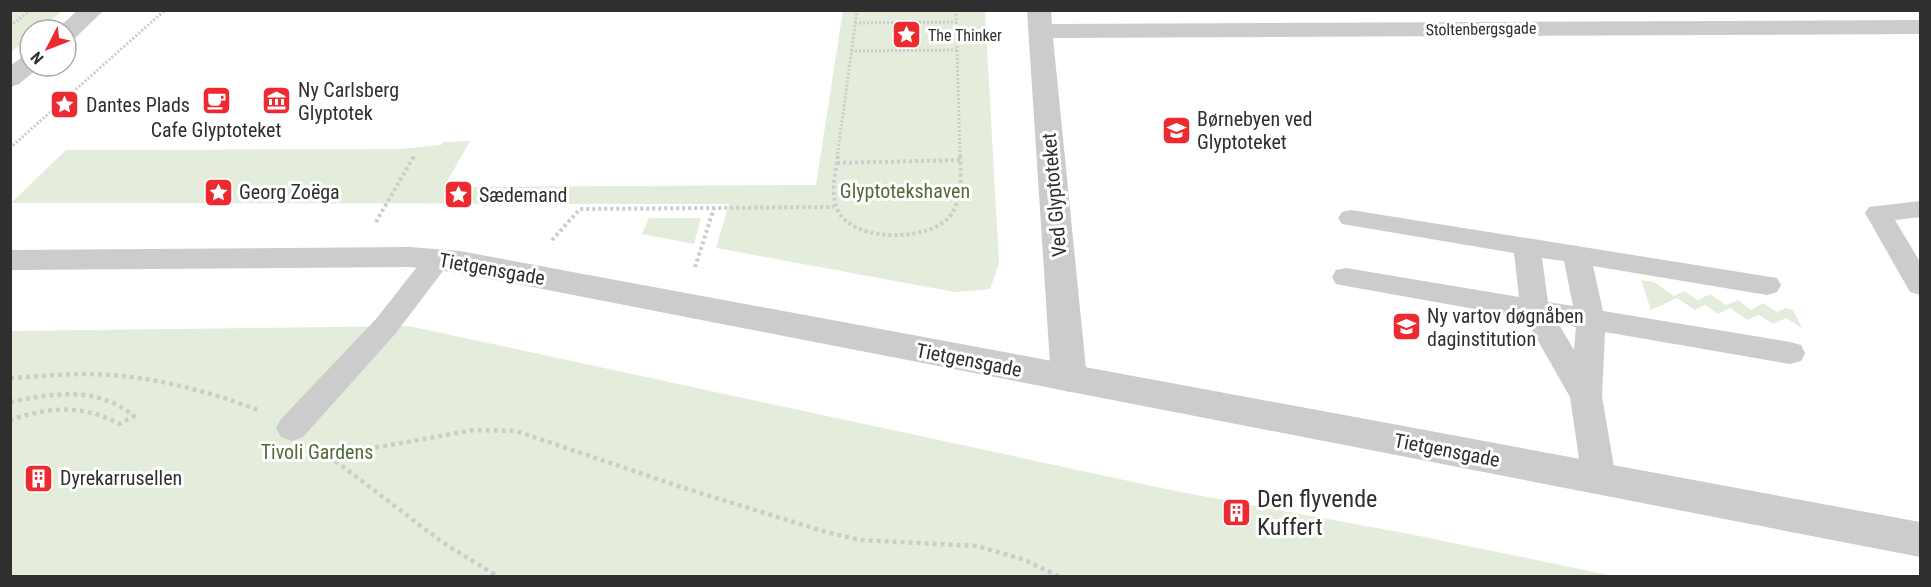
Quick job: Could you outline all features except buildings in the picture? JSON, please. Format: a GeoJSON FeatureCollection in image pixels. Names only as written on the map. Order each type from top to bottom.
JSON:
{"type":"FeatureCollection","features":[{"type":"Feature","properties":{"kind":"street"},"geometry":{"type":"LineString","coordinates":[[78,23],[93,10]]}},
{"type":"Feature","properties":{"kind":"street","name":"Stoltenbergsgade"},"geometry":{"type":"LineString","coordinates":[[1040,21],[1696,19],[1920,27]]}},
{"type":"Feature","properties":{"kind":"street","name":"Ved Glyptoteket"},"geometry":{"type":"LineString","coordinates":[[1040,21],[1069,379]]}},
{"type":"Feature","properties":{"kind":"street","name":"Tietgensgade"},"geometry":{"type":"LineString","coordinates":[[10,260],[355,257],[438,259],[1920,540]]}},
{"type":"Feature","properties":{"kind":"lane"},"geometry":{"type":"LineString","coordinates":[[1920,209],[1878,213],[1920,285]]}},
{"type":"Feature","properties":{"kind":"lane"},"geometry":{"type":"LineString","coordinates":[[1352,218],[1767,285]]}},
{"type":"Feature","properties":{"kind":"lane"},"geometry":{"type":"LineString","coordinates":[[1527,246],[1535,310],[1586,396]]}},
{"type":"Feature","properties":{"kind":"lane"},"geometry":{"type":"LineString","coordinates":[[1576,254],[1592,320],[1586,396],[1599,479]]}},
{"type":"Feature","properties":{"kind":"lane"},"geometry":{"type":"LineString","coordinates":[[292,428],[386,326],[438,259]]}},
{"type":"Feature","properties":{"kind":"lane"},"geometry":{"type":"LineString","coordinates":[[1346,278],[1790,353]]}},
{"type":"Feature","properties":{"kind":"path"},"geometry":{"type":"LineString","coordinates":[[10,26],[31,10]]}},
{"type":"Feature","properties":{"kind":"path"},"geometry":{"type":"LineString","coordinates":[[10,148],[165,10]]}},
{"type":"Feature","properties":{"kind":"path"},"geometry":{"type":"LineString","coordinates":[[857,10],[833,190],[834,207],[850,225],[884,235],[919,234],[949,217],[961,193],[956,10]]}},
{"type":"Feature","properties":{"kind":"path"},"geometry":{"type":"LineString","coordinates":[[855,23],[957,22]]}},
{"type":"Feature","properties":{"kind":"path"},"geometry":{"type":"LineString","coordinates":[[957,34],[987,35]]}},
{"type":"Feature","properties":{"kind":"path"},"geometry":{"type":"LineString","coordinates":[[851,51],[957,50]]}},
{"type":"Feature","properties":{"kind":"path"},"geometry":{"type":"LineString","coordinates":[[355,257],[415,155]]}},
{"type":"Feature","properties":{"kind":"path"},"geometry":{"type":"LineString","coordinates":[[837,163],[960,160]]}},
{"type":"Feature","properties":{"kind":"path"},"geometry":{"type":"LineString","coordinates":[[522,274],[580,208],[834,207]]}},
{"type":"Feature","properties":{"kind":"path"},"geometry":{"type":"LineString","coordinates":[[682,305],[714,208]]}},
{"type":"Feature","properties":{"kind":"path"},"geometry":{"type":"LineString","coordinates":[[10,402],[43,395],[82,393],[104,398],[125,407],[134,417],[119,424],[107,416],[84,409],[55,408],[10,420]]}},
{"type":"Feature","properties":{"kind":"path"},"geometry":{"type":"LineString","coordinates":[[328,456],[474,429],[516,431],[684,488],[826,532],[860,540],[976,546],[1025,560],[1058,576]]}},
{"type":"Feature","properties":{"kind":"green space"},"geometry":{"type":"Polygon","coordinates":[[[11,10],[62,10],[54,18],[18,18],[18,46],[11,52],[11,10]]]}},
{"type":"Feature","properties":{"kind":"green space","name":"Glyptotekshaven"},"geometry":{"type":"Polygon","coordinates":[[[843,10],[985,11],[999,263],[990,289],[955,292],[716,248],[729,204],[11,203],[66,150],[401,149],[441,145],[443,142],[470,141],[444,187],[816,185],[843,10]]]}},
{"type":"Feature","properties":{"kind":"green space"},"geometry":{"type":"Polygon","coordinates":[[[649,218],[701,218],[694,244],[642,234],[649,218]]]}},
{"type":"Feature","properties":{"kind":"green space"},"geometry":{"type":"Polygon","coordinates":[[[1641,280],[1654,282],[1674,296],[1684,291],[1698,300],[1710,294],[1726,305],[1738,300],[1751,310],[1763,303],[1777,312],[1785,308],[1793,310],[1802,328],[1786,318],[1773,324],[1759,315],[1747,320],[1730,308],[1718,314],[1705,305],[1695,310],[1677,298],[1651,310],[1641,280]]]}},
{"type":"Feature","properties":{"kind":"green space","name":"Tivoli Gardens"},"geometry":{"type":"Polygon","coordinates":[[[409,326],[1180,492],[1410,534],[1614,576],[11,576],[10,331],[409,326]]]}},
{"type":"Feature","properties":{"kind":"place","name":"The Thinker"},"geometry":{"type":"Point","coordinates":[907,35]}},
{"type":"Feature","properties":{"kind":"place","name":"Cafe Glyptoteket"},"geometry":{"type":"Point","coordinates":[216,100]}},
{"type":"Feature","properties":{"kind":"place","name":"Ny Carlsberg Glyptotek"},"geometry":{"type":"Point","coordinates":[277,101]}},
{"type":"Feature","properties":{"kind":"place","name":"Dantes Plads"},"geometry":{"type":"Point","coordinates":[65,105]}},
{"type":"Feature","properties":{"kind":"place","name":"Børnebyen ved Glyptoteket"},"geometry":{"type":"Point","coordinates":[1176,131]}},
{"type":"Feature","properties":{"kind":"place","name":"Georg Zoëga"},"geometry":{"type":"Point","coordinates":[218,192]}},
{"type":"Feature","properties":{"kind":"place","name":"Sædemand"},"geometry":{"type":"Point","coordinates":[458,195]}},
{"type":"Feature","properties":{"kind":"place","name":"Ny vartov døgnåben daginstitution"},"geometry":{"type":"Point","coordinates":[1406,327]}},
{"type":"Feature","properties":{"kind":"place","name":"Dyrekarrusellen"},"geometry":{"type":"Point","coordinates":[39,478]}},
{"type":"Feature","properties":{"kind":"place","name":"Den flyvende Kuffert"},"geometry":{"type":"Point","coordinates":[1236,513]}}]}
